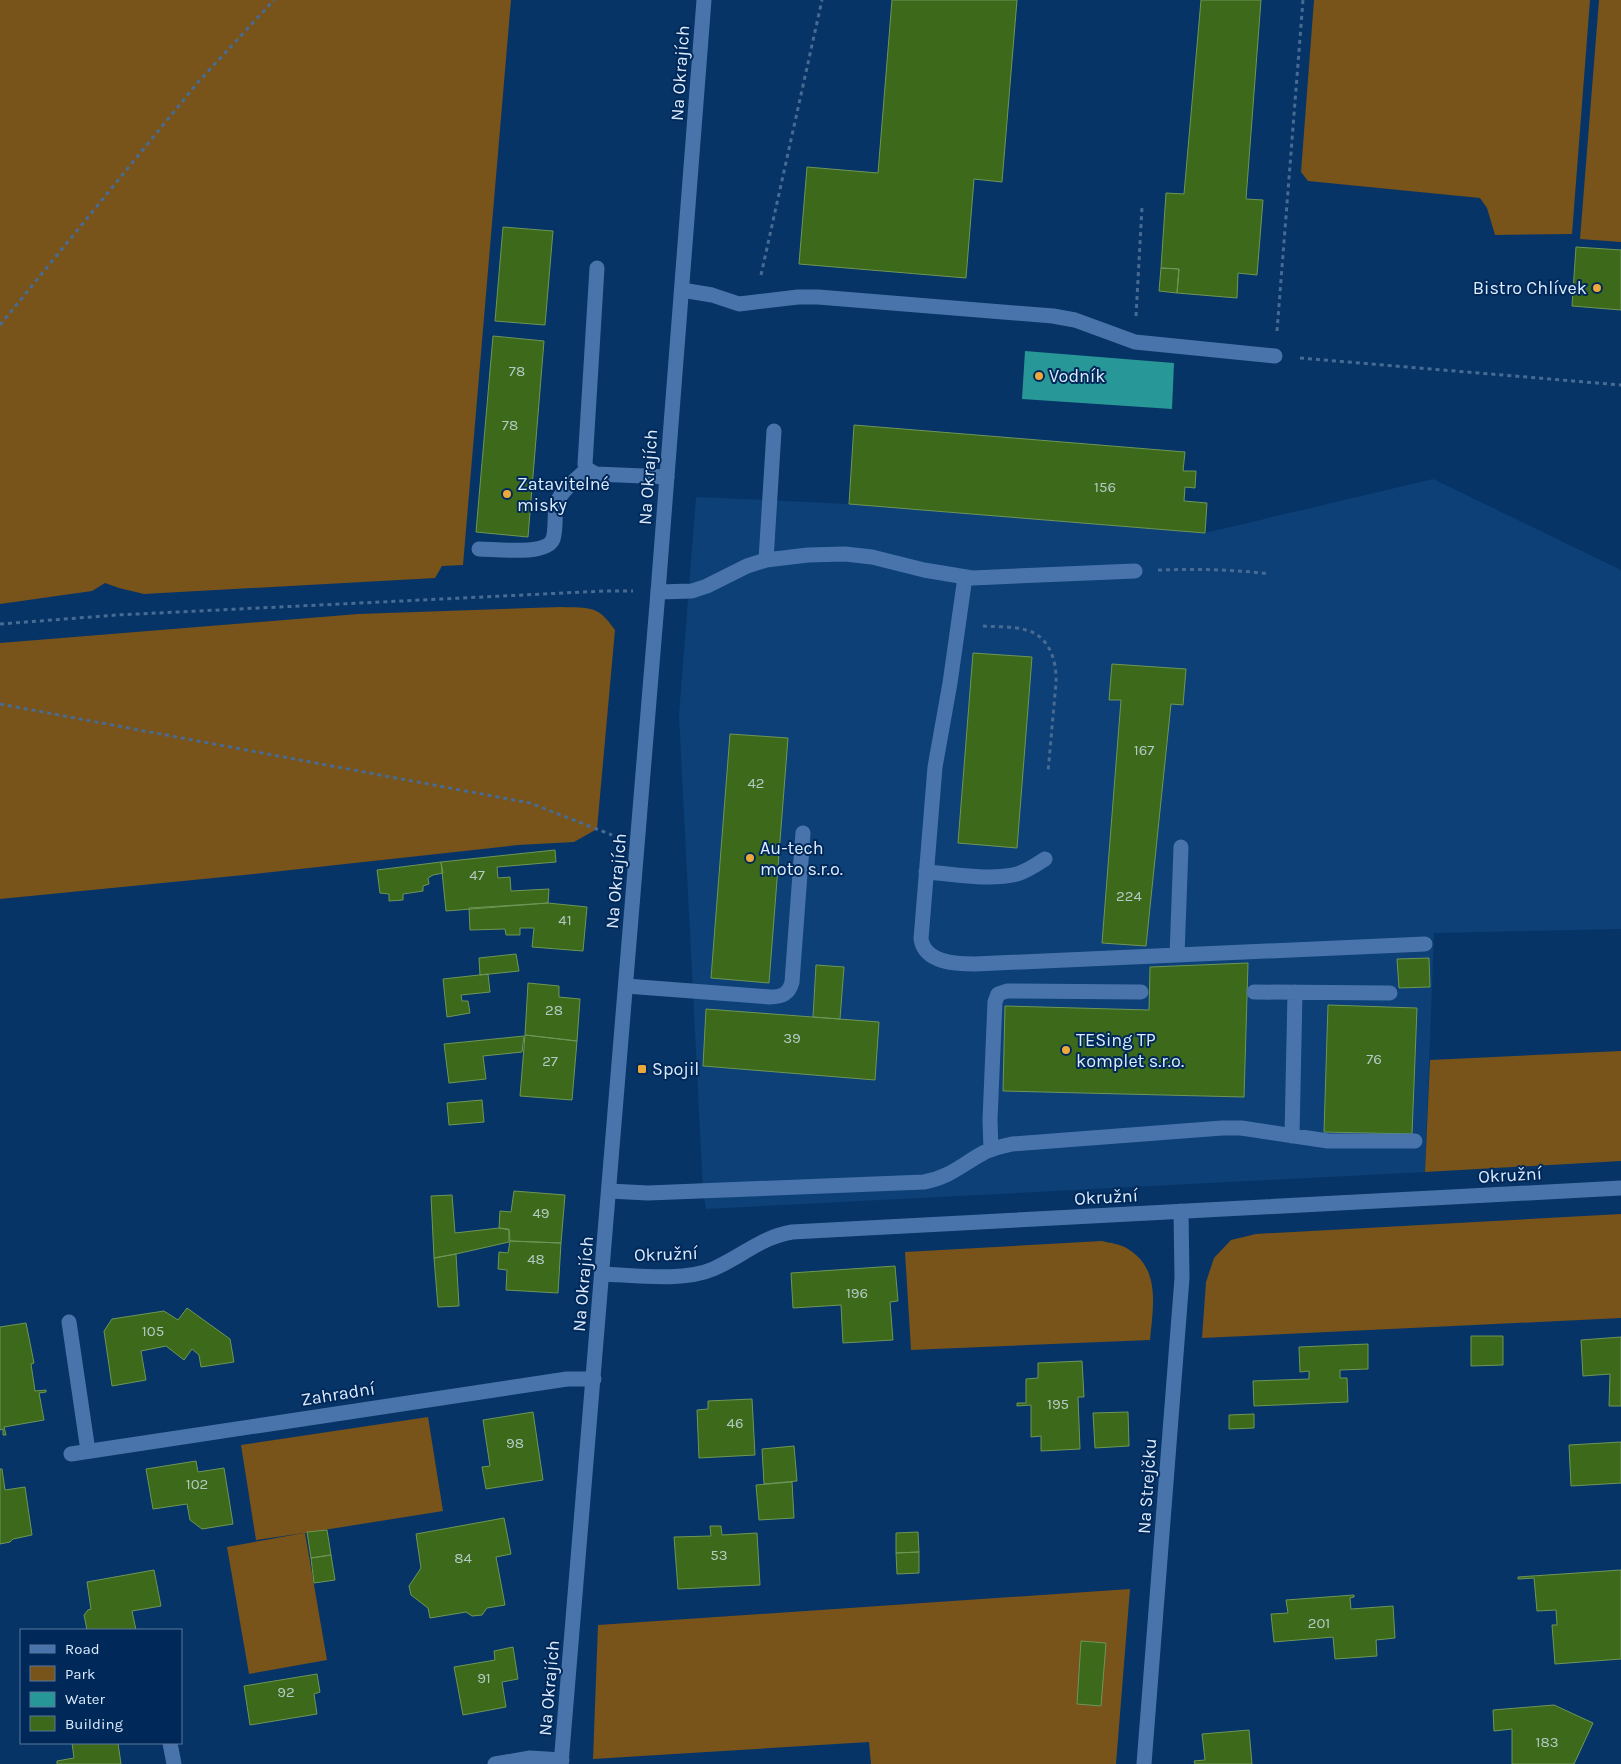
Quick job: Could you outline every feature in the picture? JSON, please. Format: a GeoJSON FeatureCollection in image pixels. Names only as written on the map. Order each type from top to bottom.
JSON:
{"type":"FeatureCollection","features":[{"type":"Feature","properties":{"kind":"street","name":"Na Okrajích"},"geometry":{"type":"LineString","coordinates":[[562,1762],[658,592],[704,0]]}},
{"type":"Feature","properties":{"kind":"street"},"geometry":{"type":"LineString","coordinates":[[596,268],[584,457],[587,469],[596,474],[667,477]]}},
{"type":"Feature","properties":{"kind":"street"},"geometry":{"type":"LineString","coordinates":[[682,290],[712,295],[739,304],[798,297],[818,297],[1053,316],[1075,320],[1117,337],[1135,342],[1274,356]]}},
{"type":"Feature","properties":{"kind":"street"},"geometry":{"type":"LineString","coordinates":[[766,560],[774,432]]}},
{"type":"Feature","properties":{"kind":"street"},"geometry":{"type":"LineString","coordinates":[[479,549],[536,549],[547,546],[553,538],[556,507],[559,498],[587,469]]}},
{"type":"Feature","properties":{"kind":"street"},"geometry":{"type":"LineString","coordinates":[[658,592],[692,591],[707,586],[747,566],[766,560],[791,556],[846,554],[872,557],[924,570],[965,577],[992,578],[1135,571]]}},
{"type":"Feature","properties":{"kind":"street"},"geometry":{"type":"LineString","coordinates":[[965,577],[950,683],[937,751],[922,939],[922,945],[928,954],[950,962],[975,964],[1425,944]]}},
{"type":"Feature","properties":{"kind":"street"},"geometry":{"type":"LineString","coordinates":[[626,986],[770,997],[784,995],[791,987],[792,982],[804,833]]}},
{"type":"Feature","properties":{"kind":"street"},"geometry":{"type":"LineString","coordinates":[[1177,955],[1181,847]]}},
{"type":"Feature","properties":{"kind":"street"},"geometry":{"type":"LineString","coordinates":[[926,872],[1008,876],[1019,873],[1045,859]]}},
{"type":"Feature","properties":{"kind":"street"},"geometry":{"type":"LineString","coordinates":[[991,1150],[990,1120],[995,1002],[998,994],[1008,991],[1141,992]]}},
{"type":"Feature","properties":{"kind":"street"},"geometry":{"type":"LineString","coordinates":[[1254,992],[1390,993]]}},
{"type":"Feature","properties":{"kind":"street"},"geometry":{"type":"LineString","coordinates":[[1292,1136],[1295,992]]}},
{"type":"Feature","properties":{"kind":"street"},"geometry":{"type":"LineString","coordinates":[[609,1191],[648,1193],[924,1182],[947,1176],[991,1150],[1012,1144],[1222,1128],[1241,1128],[1328,1141],[1414,1142]]}},
{"type":"Feature","properties":{"kind":"street","name":"Okružní"},"geometry":{"type":"LineString","coordinates":[[602,1274],[677,1276],[698,1274],[713,1270],[766,1239],[792,1232],[1621,1188]]}},
{"type":"Feature","properties":{"kind":"street","name":"Na Strejčku"},"geometry":{"type":"LineString","coordinates":[[1144,1764],[1182,1278],[1181,1212]]}},
{"type":"Feature","properties":{"kind":"street"},"geometry":{"type":"LineString","coordinates":[[69,1322],[88,1451]]}},
{"type":"Feature","properties":{"kind":"street","name":"Zahradní"},"geometry":{"type":"LineString","coordinates":[[71,1454],[567,1379],[594,1379]]}},
{"type":"Feature","properties":{"kind":"street"},"geometry":{"type":"LineString","coordinates":[[170,1744],[174,1764]]}},
{"type":"Feature","properties":{"kind":"street"},"geometry":{"type":"LineString","coordinates":[[495,1764],[530,1758],[562,1762]]}},
{"type":"Feature","properties":{"kind":"path"},"geometry":{"type":"LineString","coordinates":[[0,325],[199,81],[274,0]]}},
{"type":"Feature","properties":{"kind":"path"},"geometry":{"type":"LineString","coordinates":[[755,302],[822,0]]}},
{"type":"Feature","properties":{"kind":"path"},"geometry":{"type":"LineString","coordinates":[[1303,0],[1274,356],[1621,385]]}},
{"type":"Feature","properties":{"kind":"path"},"geometry":{"type":"LineString","coordinates":[[1135,342],[1142,207]]}},
{"type":"Feature","properties":{"kind":"path"},"geometry":{"type":"LineString","coordinates":[[1135,571],[1246,570],[1269,574]]}},
{"type":"Feature","properties":{"kind":"path"},"geometry":{"type":"LineString","coordinates":[[0,624],[117,615],[604,591],[658,592]]}},
{"type":"Feature","properties":{"kind":"path"},"geometry":{"type":"LineString","coordinates":[[959,624],[1024,629],[1032,632],[1046,644],[1053,657],[1056,669],[1048,772]]}},
{"type":"Feature","properties":{"kind":"path"},"geometry":{"type":"LineString","coordinates":[[0,704],[530,803],[585,823],[637,846]]}},
{"type":"Feature","properties":{"kind":"shaded area"},"geometry":{"type":"Polygon","coordinates":[[[1433,479],[1621,570],[1621,929],[1434,933],[1425,1172],[706,1209],[703,1191],[679,715],[696,497],[849,504],[1205,533],[1433,479]]]}},
{"type":"Feature","properties":{"kind":"green space"},"geometry":{"type":"Polygon","coordinates":[[[0,0],[511,0],[463,565],[442,566],[435,578],[144,594],[105,583],[92,591],[0,604],[0,0]]]}},
{"type":"Feature","properties":{"kind":"green space"},"geometry":{"type":"Polygon","coordinates":[[[1314,0],[1590,0],[1572,234],[1495,235],[1487,208],[1480,198],[1308,181],[1301,172],[1314,0]]]}},
{"type":"Feature","properties":{"kind":"green space"},"geometry":{"type":"Polygon","coordinates":[[[1599,0],[1621,0],[1621,242],[1580,239],[1599,0]]]}},
{"type":"Feature","properties":{"kind":"green space"},"geometry":{"type":"Polygon","coordinates":[[[561,607],[586,608],[598,612],[615,630],[597,829],[574,842],[518,845],[0,899],[0,643],[358,614],[561,607]]]}},
{"type":"Feature","properties":{"kind":"green space"},"geometry":{"type":"Polygon","coordinates":[[[1621,1051],[1621,1161],[1425,1172],[1430,1060],[1621,1051]]]}},
{"type":"Feature","properties":{"kind":"green space"},"geometry":{"type":"Polygon","coordinates":[[[1621,1214],[1621,1318],[1202,1338],[1206,1282],[1214,1258],[1231,1240],[1256,1234],[1621,1214]]]}},
{"type":"Feature","properties":{"kind":"green space"},"geometry":{"type":"Polygon","coordinates":[[[1102,1241],[1125,1247],[1139,1257],[1146,1267],[1150,1278],[1153,1302],[1150,1340],[911,1350],[905,1252],[1102,1241]]]}},
{"type":"Feature","properties":{"kind":"green space"},"geometry":{"type":"Polygon","coordinates":[[[428,1417],[443,1511],[305,1533],[327,1660],[249,1674],[227,1547],[304,1533],[256,1540],[241,1445],[428,1417]]]}},
{"type":"Feature","properties":{"kind":"green space"},"geometry":{"type":"Polygon","coordinates":[[[1130,1589],[1116,1764],[871,1764],[869,1742],[593,1759],[598,1625],[1130,1589]]]}},
{"type":"Feature","properties":{"kind":"water"},"geometry":{"type":"Polygon","coordinates":[[[1025,351],[1174,363],[1172,409],[1022,399],[1025,351]]]}},
{"type":"Feature","properties":{"kind":"building"},"geometry":{"type":"Polygon","coordinates":[[[892,0],[1017,0],[1002,182],[974,179],[966,278],[799,264],[807,167],[878,173],[892,0]]]}},
{"type":"Feature","properties":{"kind":"building"},"geometry":{"type":"Polygon","coordinates":[[[1201,0],[1261,0],[1246,199],[1263,200],[1257,275],[1238,273],[1237,298],[1177,293],[1179,269],[1161,268],[1166,193],[1184,194],[1201,0]]]}},
{"type":"Feature","properties":{"kind":"building"},"geometry":{"type":"Polygon","coordinates":[[[503,227],[553,231],[545,325],[495,321],[503,227]]]}},
{"type":"Feature","properties":{"kind":"building"},"geometry":{"type":"Polygon","coordinates":[[[1576,247],[1621,250],[1621,310],[1572,306],[1576,247]]]}},
{"type":"Feature","properties":{"kind":"building"},"geometry":{"type":"Polygon","coordinates":[[[1161,268],[1179,269],[1177,293],[1159,291],[1161,268]]]}},
{"type":"Feature","properties":{"kind":"building"},"geometry":{"type":"Polygon","coordinates":[[[493,336],[544,341],[528,537],[476,532],[493,336]]]}},
{"type":"Feature","properties":{"kind":"building"},"geometry":{"type":"Polygon","coordinates":[[[854,425],[1185,452],[1183,471],[1196,471],[1195,488],[1185,487],[1184,501],[1207,503],[1205,533],[849,504],[854,425]]]}},
{"type":"Feature","properties":{"kind":"building"},"geometry":{"type":"Polygon","coordinates":[[[973,653],[1032,657],[1017,848],[958,843],[973,653]]]}},
{"type":"Feature","properties":{"kind":"building"},"geometry":{"type":"Polygon","coordinates":[[[1112,664],[1186,669],[1183,705],[1171,704],[1146,946],[1102,943],[1121,700],[1109,700],[1112,664]]]}},
{"type":"Feature","properties":{"kind":"building"},"geometry":{"type":"Polygon","coordinates":[[[730,734],[788,738],[769,983],[711,978],[730,734]]]}},
{"type":"Feature","properties":{"kind":"building"},"geometry":{"type":"Polygon","coordinates":[[[555,850],[556,862],[497,867],[498,878],[510,877],[511,891],[549,889],[548,903],[446,911],[441,862],[555,850]]]}},
{"type":"Feature","properties":{"kind":"building"},"geometry":{"type":"Polygon","coordinates":[[[441,862],[443,873],[428,878],[429,884],[423,886],[423,891],[403,894],[403,900],[389,901],[389,894],[380,893],[377,870],[441,862]]]}},
{"type":"Feature","properties":{"kind":"building"},"geometry":{"type":"Polygon","coordinates":[[[548,903],[587,907],[583,951],[532,947],[534,928],[520,928],[520,935],[506,935],[505,929],[470,930],[469,908],[548,903]]]}},
{"type":"Feature","properties":{"kind":"building"},"geometry":{"type":"Polygon","coordinates":[[[516,954],[519,971],[480,975],[479,958],[516,954]]]}},
{"type":"Feature","properties":{"kind":"building"},"geometry":{"type":"Polygon","coordinates":[[[1429,958],[1430,987],[1399,988],[1397,959],[1429,958]]]}},
{"type":"Feature","properties":{"kind":"building"},"geometry":{"type":"Polygon","coordinates":[[[1248,963],[1244,1097],[1003,1091],[1005,1006],[1149,1010],[1150,967],[1248,963]]]}},
{"type":"Feature","properties":{"kind":"building"},"geometry":{"type":"Polygon","coordinates":[[[816,965],[844,967],[840,1019],[813,1017],[816,965]]]}},
{"type":"Feature","properties":{"kind":"building"},"geometry":{"type":"Polygon","coordinates":[[[488,974],[490,992],[461,995],[462,1001],[468,1001],[470,1013],[447,1017],[443,979],[488,974]]]}},
{"type":"Feature","properties":{"kind":"building"},"geometry":{"type":"Polygon","coordinates":[[[528,983],[559,986],[559,997],[580,999],[577,1041],[525,1035],[528,983]]]}},
{"type":"Feature","properties":{"kind":"building"},"geometry":{"type":"Polygon","coordinates":[[[1328,1005],[1417,1008],[1412,1134],[1324,1132],[1328,1005]]]}},
{"type":"Feature","properties":{"kind":"building"},"geometry":{"type":"Polygon","coordinates":[[[706,1009],[879,1022],[875,1080],[703,1066],[706,1009]]]}},
{"type":"Feature","properties":{"kind":"building"},"geometry":{"type":"Polygon","coordinates":[[[525,1035],[577,1041],[572,1100],[520,1096],[525,1035]]]}},
{"type":"Feature","properties":{"kind":"building"},"geometry":{"type":"Polygon","coordinates":[[[524,1036],[522,1052],[483,1056],[486,1079],[449,1083],[444,1044],[524,1036]]]}},
{"type":"Feature","properties":{"kind":"building"},"geometry":{"type":"Polygon","coordinates":[[[482,1100],[484,1122],[449,1125],[447,1103],[482,1100]]]}},
{"type":"Feature","properties":{"kind":"building"},"geometry":{"type":"Polygon","coordinates":[[[514,1191],[565,1195],[561,1243],[510,1241],[509,1229],[499,1228],[500,1211],[511,1212],[514,1191]]]}},
{"type":"Feature","properties":{"kind":"building"},"geometry":{"type":"Polygon","coordinates":[[[452,1195],[455,1233],[499,1228],[509,1230],[509,1242],[434,1258],[431,1196],[452,1195]]]}},
{"type":"Feature","properties":{"kind":"building"},"geometry":{"type":"Polygon","coordinates":[[[510,1241],[561,1243],[558,1293],[506,1290],[507,1270],[498,1269],[499,1252],[508,1253],[510,1241]]]}},
{"type":"Feature","properties":{"kind":"building"},"geometry":{"type":"Polygon","coordinates":[[[456,1254],[459,1306],[438,1307],[434,1258],[456,1254]]]}},
{"type":"Feature","properties":{"kind":"building"},"geometry":{"type":"Polygon","coordinates":[[[895,1266],[898,1301],[890,1302],[893,1340],[843,1343],[841,1305],[793,1308],[791,1273],[895,1266]]]}},
{"type":"Feature","properties":{"kind":"building"},"geometry":{"type":"Polygon","coordinates":[[[187,1308],[230,1339],[234,1362],[201,1367],[199,1355],[192,1349],[184,1360],[166,1346],[141,1351],[146,1380],[112,1386],[104,1331],[112,1319],[164,1311],[178,1320],[187,1308]]]}},
{"type":"Feature","properties":{"kind":"building"},"geometry":{"type":"Polygon","coordinates":[[[26,1323],[34,1363],[31,1364],[35,1391],[46,1390],[46,1392],[39,1393],[44,1420],[4,1427],[6,1435],[3,1435],[3,1429],[0,1430],[0,1327],[26,1323]]]}},
{"type":"Feature","properties":{"kind":"building"},"geometry":{"type":"Polygon","coordinates":[[[1471,1336],[1503,1336],[1503,1365],[1471,1366],[1471,1336]]]}},
{"type":"Feature","properties":{"kind":"building"},"geometry":{"type":"Polygon","coordinates":[[[1621,1337],[1621,1406],[1609,1406],[1610,1374],[1583,1376],[1581,1340],[1621,1337]]]}},
{"type":"Feature","properties":{"kind":"building"},"geometry":{"type":"Polygon","coordinates":[[[1368,1344],[1368,1369],[1340,1370],[1340,1378],[1347,1378],[1348,1402],[1254,1406],[1253,1381],[1309,1379],[1309,1371],[1300,1372],[1299,1347],[1368,1344]]]}},
{"type":"Feature","properties":{"kind":"building"},"geometry":{"type":"Polygon","coordinates":[[[1082,1361],[1084,1397],[1078,1397],[1080,1449],[1041,1451],[1041,1436],[1031,1437],[1031,1405],[1017,1406],[1017,1403],[1026,1403],[1026,1379],[1038,1378],[1038,1363],[1082,1361]]]}},
{"type":"Feature","properties":{"kind":"building"},"geometry":{"type":"Polygon","coordinates":[[[752,1399],[755,1455],[699,1458],[697,1410],[708,1409],[708,1401],[752,1399]]]}},
{"type":"Feature","properties":{"kind":"building"},"geometry":{"type":"Polygon","coordinates":[[[533,1412],[543,1480],[486,1489],[482,1467],[490,1466],[483,1420],[533,1412]]]}},
{"type":"Feature","properties":{"kind":"building"},"geometry":{"type":"Polygon","coordinates":[[[1128,1412],[1129,1446],[1095,1448],[1093,1413],[1128,1412]]]}},
{"type":"Feature","properties":{"kind":"building"},"geometry":{"type":"Polygon","coordinates":[[[1254,1414],[1254,1428],[1229,1429],[1229,1415],[1254,1414]]]}},
{"type":"Feature","properties":{"kind":"building"},"geometry":{"type":"Polygon","coordinates":[[[1621,1442],[1621,1483],[1571,1486],[1569,1445],[1621,1442]]]}},
{"type":"Feature","properties":{"kind":"building"},"geometry":{"type":"Polygon","coordinates":[[[794,1446],[797,1481],[764,1484],[762,1449],[794,1446]]]}},
{"type":"Feature","properties":{"kind":"building"},"geometry":{"type":"Polygon","coordinates":[[[196,1461],[198,1472],[224,1468],[233,1524],[202,1529],[190,1520],[187,1504],[153,1509],[146,1469],[196,1461]]]}},
{"type":"Feature","properties":{"kind":"building"},"geometry":{"type":"Polygon","coordinates":[[[0,1469],[2,1469],[5,1490],[25,1487],[32,1535],[0,1544],[0,1469]]]}},
{"type":"Feature","properties":{"kind":"building"},"geometry":{"type":"Polygon","coordinates":[[[792,1482],[794,1518],[759,1520],[756,1485],[792,1482]]]}},
{"type":"Feature","properties":{"kind":"building"},"geometry":{"type":"Polygon","coordinates":[[[504,1518],[511,1554],[496,1557],[505,1605],[487,1608],[482,1615],[472,1616],[466,1612],[430,1618],[428,1608],[411,1595],[409,1586],[421,1568],[416,1534],[504,1518]]]}},
{"type":"Feature","properties":{"kind":"building"},"geometry":{"type":"Polygon","coordinates":[[[710,1526],[721,1526],[722,1535],[757,1533],[760,1585],[678,1589],[674,1537],[711,1536],[710,1526]]]}},
{"type":"Feature","properties":{"kind":"building"},"geometry":{"type":"Polygon","coordinates":[[[327,1530],[331,1555],[311,1558],[307,1532],[327,1530]]]}},
{"type":"Feature","properties":{"kind":"building"},"geometry":{"type":"Polygon","coordinates":[[[918,1532],[919,1552],[896,1553],[896,1533],[918,1532]]]}},
{"type":"Feature","properties":{"kind":"building"},"geometry":{"type":"Polygon","coordinates":[[[919,1552],[919,1573],[897,1574],[896,1553],[919,1552]]]}},
{"type":"Feature","properties":{"kind":"building"},"geometry":{"type":"Polygon","coordinates":[[[331,1555],[335,1580],[314,1583],[311,1558],[331,1555]]]}},
{"type":"Feature","properties":{"kind":"building"},"geometry":{"type":"Polygon","coordinates":[[[154,1570],[161,1606],[132,1611],[136,1629],[87,1629],[84,1615],[91,1609],[87,1582],[154,1570]]]}},
{"type":"Feature","properties":{"kind":"building"},"geometry":{"type":"Polygon","coordinates":[[[1621,1570],[1621,1659],[1555,1664],[1552,1625],[1557,1625],[1556,1610],[1537,1611],[1534,1578],[1518,1579],[1518,1577],[1621,1570]]]}},
{"type":"Feature","properties":{"kind":"building"},"geometry":{"type":"Polygon","coordinates":[[[1354,1595],[1354,1597],[1350,1598],[1351,1609],[1393,1606],[1395,1638],[1376,1640],[1377,1656],[1335,1659],[1333,1637],[1274,1642],[1271,1614],[1288,1613],[1286,1600],[1354,1595]]]}},
{"type":"Feature","properties":{"kind":"building"},"geometry":{"type":"Polygon","coordinates":[[[1081,1641],[1106,1643],[1101,1706],[1077,1704],[1081,1641]]]}},
{"type":"Feature","properties":{"kind":"building"},"geometry":{"type":"Polygon","coordinates":[[[513,1647],[518,1679],[502,1682],[506,1707],[463,1715],[454,1667],[495,1660],[494,1651],[513,1647]]]}},
{"type":"Feature","properties":{"kind":"building"},"geometry":{"type":"Polygon","coordinates":[[[317,1674],[320,1692],[314,1694],[317,1714],[250,1725],[244,1686],[317,1674]]]}},
{"type":"Feature","properties":{"kind":"building"},"geometry":{"type":"Polygon","coordinates":[[[1554,1705],[1593,1723],[1574,1764],[1512,1764],[1512,1729],[1494,1731],[1493,1710],[1554,1705]]]}},
{"type":"Feature","properties":{"kind":"building"},"geometry":{"type":"Polygon","coordinates":[[[1249,1730],[1252,1764],[1195,1764],[1194,1761],[1205,1760],[1202,1734],[1249,1730]]]}},
{"type":"Feature","properties":{"kind":"building"},"geometry":{"type":"Polygon","coordinates":[[[72,1744],[118,1744],[121,1764],[57,1764],[57,1761],[74,1758],[72,1744]]]}},
{"type":"Feature","properties":{"kind":"place","name":"Bistro Chlívek"},"geometry":{"type":"Point","coordinates":[1597,288]}},
{"type":"Feature","properties":{"kind":"place","name":"Vodník"},"geometry":{"type":"Point","coordinates":[1039,376]}},
{"type":"Feature","properties":{"kind":"place","name":"Zatavitelné misky"},"geometry":{"type":"Point","coordinates":[507,494]}},
{"type":"Feature","properties":{"kind":"place","name":"Au-tech moto s.r.o."},"geometry":{"type":"Point","coordinates":[750,858]}},
{"type":"Feature","properties":{"kind":"place","name":"TESing TP komplet s.r.o."},"geometry":{"type":"Point","coordinates":[1066,1050]}},
{"type":"Feature","properties":{"kind":"place","name":"Spojil"},"geometry":{"type":"Point","coordinates":[642,1069]}}]}
